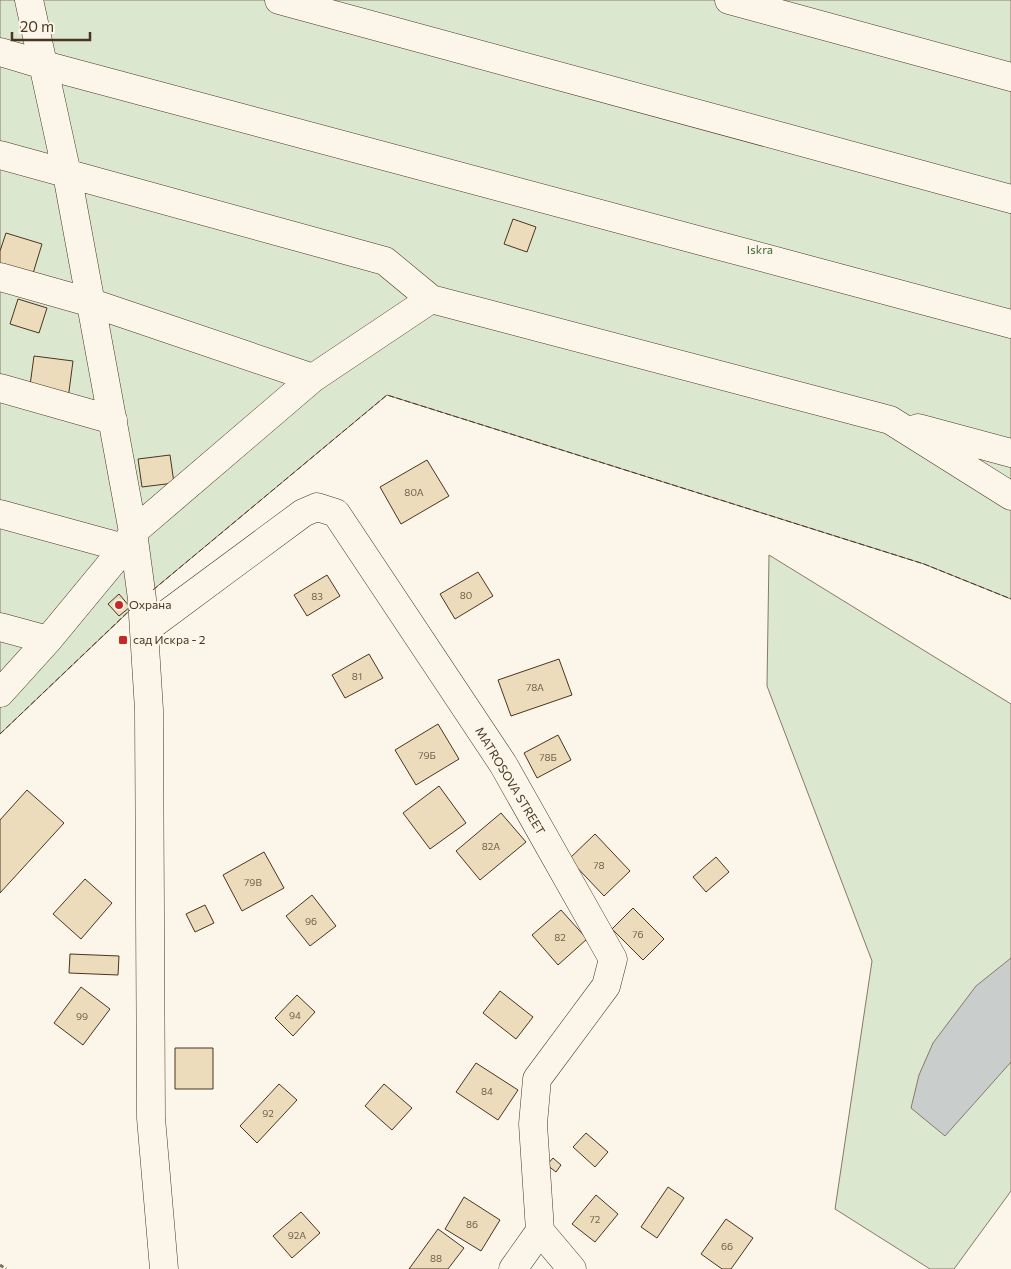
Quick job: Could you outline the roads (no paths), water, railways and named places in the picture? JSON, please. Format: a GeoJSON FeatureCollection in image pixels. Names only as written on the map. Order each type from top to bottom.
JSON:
{"type":"FeatureCollection","features":[{"type":"Feature","properties":{"kind":"street"},"geometry":{"type":"LineString","coordinates":[[29,0],[67,174],[92,303],[113,420],[129,540],[145,630],[150,719],[151,1118],[164,1269]]}},
{"type":"Feature","properties":{"kind":"street"},"geometry":{"type":"LineString","coordinates":[[279,0],[1011,198]]}},
{"type":"Feature","properties":{"kind":"street"},"geometry":{"type":"LineString","coordinates":[[729,0],[1011,77]]}},
{"type":"Feature","properties":{"kind":"street"},"geometry":{"type":"LineString","coordinates":[[0,52],[1011,324]]}},
{"type":"Feature","properties":{"kind":"street"},"geometry":{"type":"LineString","coordinates":[[0,154],[385,261],[432,299],[890,420],[1011,454]]}},
{"type":"Feature","properties":{"kind":"street"},"geometry":{"type":"LineString","coordinates":[[0,277],[92,303],[313,378]]}},
{"type":"Feature","properties":{"kind":"street"},"geometry":{"type":"LineString","coordinates":[[0,693],[48,640],[129,540],[313,378],[432,299]]}},
{"type":"Feature","properties":{"kind":"street"},"geometry":{"type":"LineString","coordinates":[[0,388],[113,420]]}},
{"type":"Feature","properties":{"kind":"street"},"geometry":{"type":"LineString","coordinates":[[890,420],[1011,496]]}},
{"type":"Feature","properties":{"kind":"street","name":"MATROSOVA STREET"},"geometry":{"type":"LineString","coordinates":[[145,630],[303,513],[317,507],[336,513],[502,764],[613,959],[606,986],[537,1079],[533,1124],[540,1231]]}},
{"type":"Feature","properties":{"kind":"street"},"geometry":{"type":"LineString","coordinates":[[0,514],[129,540]]}},
{"type":"Feature","properties":{"kind":"street"},"geometry":{"type":"LineString","coordinates":[[0,627],[48,640]]}},
{"type":"Feature","properties":{"kind":"street"},"geometry":{"type":"LineString","coordinates":[[513,1269],[540,1231],[572,1269]]}},
{"type":"Feature","properties":{"kind":"place","name":"Охрана"},"geometry":{"type":"Point","coordinates":[119,605]}},
{"type":"Feature","properties":{"kind":"place","name":"сад Искра - 2"},"geometry":{"type":"Point","coordinates":[123,640]}},
{"type":"Feature","properties":{"kind":"park label","name":"Iskra"},"geometry":{"type":"Point","coordinates":[760,250]}}]}
